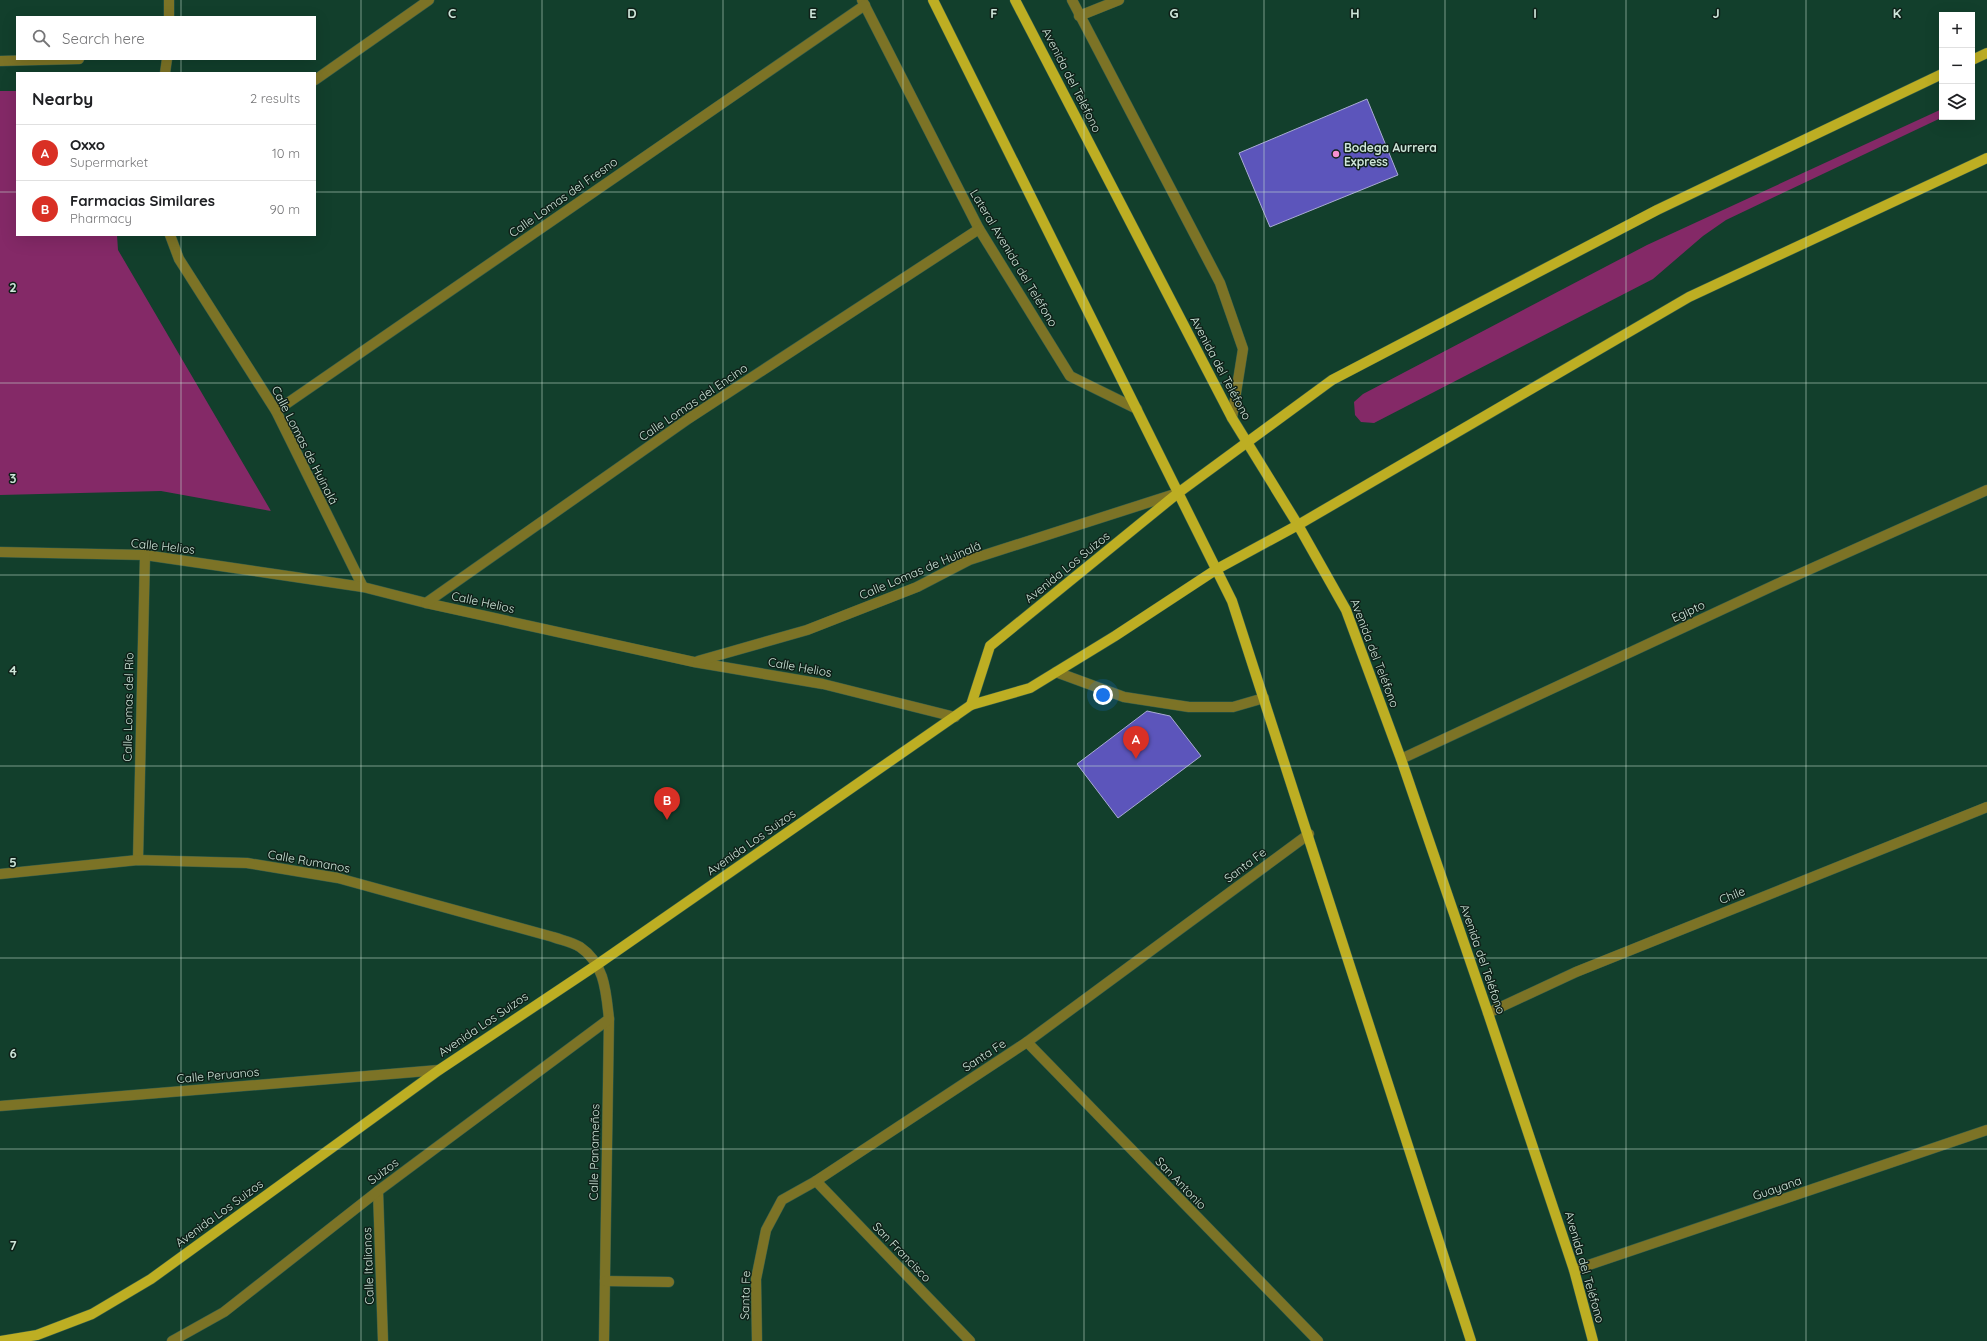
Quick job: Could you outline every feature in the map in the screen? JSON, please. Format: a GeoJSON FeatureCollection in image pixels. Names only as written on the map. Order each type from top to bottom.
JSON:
{"type":"FeatureCollection","features":[{"type":"Feature","properties":{"kind":"main road"},"geometry":{"type":"LineString","coordinates":[[933,0],[1232,601],[1309,834],[1471,1341]]}},
{"type":"Feature","properties":{"kind":"main road","name":"Avenida del Teléfono"},"geometry":{"type":"LineString","coordinates":[[1015,0],[1232,418],[1246,443],[1298,525],[1346,610],[1402,759],[1488,1013],[1574,1270],[1593,1341]]}},
{"type":"Feature","properties":{"kind":"main road"},"geometry":{"type":"LineString","coordinates":[[1975,59],[1987,53]]}},
{"type":"Feature","properties":{"kind":"main road","name":"Avenida Los Suizos"},"geometry":{"type":"LineString","coordinates":[[971,705],[990,646],[1178,493],[1332,380],[1657,210],[1939,75]]}},
{"type":"Feature","properties":{"kind":"main road","name":"Avenida Los Suizos"},"geometry":{"type":"LineString","coordinates":[[0,1340],[36,1335],[92,1314],[151,1279],[439,1070],[598,964],[971,705],[1030,688],[1115,636],[1216,569],[1298,525],[1689,297],[1987,158]]}},
{"type":"Feature","properties":{"kind":"street"},"geometry":{"type":"LineString","coordinates":[[169,16],[170,0]]}},
{"type":"Feature","properties":{"kind":"street"},"geometry":{"type":"LineString","coordinates":[[316,79],[429,0]]}},
{"type":"Feature","properties":{"kind":"street"},"geometry":{"type":"LineString","coordinates":[[1072,0],[1079,16],[1220,283],[1243,349],[1232,418]]}},
{"type":"Feature","properties":{"kind":"street"},"geometry":{"type":"LineString","coordinates":[[1079,16],[1119,0]]}},
{"type":"Feature","properties":{"kind":"street","name":"Lateral Avenida del Teléfono"},"geometry":{"type":"LineString","coordinates":[[864,2],[979,229],[1070,376],[1137,409]]}},
{"type":"Feature","properties":{"kind":"street","name":"Calle Lomas del Fresno"},"geometry":{"type":"LineString","coordinates":[[276,411],[864,2]]}},
{"type":"Feature","properties":{"kind":"street"},"geometry":{"type":"LineString","coordinates":[[0,61],[39,60]]}},
{"type":"Feature","properties":{"kind":"street"},"geometry":{"type":"LineString","coordinates":[[165,72],[167,60]]}},
{"type":"Feature","properties":{"kind":"street","name":"Calle Lomas del Encino"},"geometry":{"type":"LineString","coordinates":[[426,603],[688,419],[979,229]]}},
{"type":"Feature","properties":{"kind":"street","name":"Calle Lomas de Huinalá"},"geometry":{"type":"LineString","coordinates":[[170,236],[179,259],[276,411],[363,587]]}},
{"type":"Feature","properties":{"kind":"street","name":"Egipto"},"geometry":{"type":"LineString","coordinates":[[1402,759],[1777,584],[1987,490]]}},
{"type":"Feature","properties":{"kind":"street","name":"Calle Lomas de Huinalá"},"geometry":{"type":"LineString","coordinates":[[694,662],[807,630],[917,587],[969,560],[1178,493]]}},
{"type":"Feature","properties":{"kind":"street","name":"Calle Helios"},"geometry":{"type":"LineString","coordinates":[[0,552],[145,555],[363,587],[426,603],[694,662],[823,684],[955,717]]}},
{"type":"Feature","properties":{"kind":"street","name":"Calle Lomas del Río"},"geometry":{"type":"LineString","coordinates":[[138,860],[145,555]]}},
{"type":"Feature","properties":{"kind":"street"},"geometry":{"type":"LineString","coordinates":[[1056,672],[1124,696],[1189,708],[1233,707],[1264,698]]}},
{"type":"Feature","properties":{"kind":"street","name":"Chile"},"geometry":{"type":"LineString","coordinates":[[1488,1013],[1576,972],[1987,807]]}},
{"type":"Feature","properties":{"kind":"street","name":"Santa Fe"},"geometry":{"type":"LineString","coordinates":[[756,1341],[756,1279],[766,1230],[782,1200],[816,1181],[1027,1042],[1309,834]]}},
{"type":"Feature","properties":{"kind":"street","name":"Calle Rumanos"},"geometry":{"type":"LineString","coordinates":[[0,874],[138,860],[248,863],[338,878],[553,937],[579,947],[598,964]]}},
{"type":"Feature","properties":{"kind":"street","name":"Calle Panameños"},"geometry":{"type":"LineString","coordinates":[[598,964],[605,986],[609,1019],[604,1341]]}},
{"type":"Feature","properties":{"kind":"street","name":"Suizos"},"geometry":{"type":"LineString","coordinates":[[172,1341],[224,1312],[378,1191],[609,1019]]}},
{"type":"Feature","properties":{"kind":"street","name":"San Antonio"},"geometry":{"type":"LineString","coordinates":[[1027,1042],[1318,1341]]}},
{"type":"Feature","properties":{"kind":"street","name":"Calle Peruanos"},"geometry":{"type":"LineString","coordinates":[[0,1106],[439,1070]]}},
{"type":"Feature","properties":{"kind":"street","name":"Guayana"},"geometry":{"type":"LineString","coordinates":[[1574,1270],[1987,1130]]}},
{"type":"Feature","properties":{"kind":"street","name":"San Francisco"},"geometry":{"type":"LineString","coordinates":[[816,1181],[970,1341]]}},
{"type":"Feature","properties":{"kind":"street","name":"Calle Italianos"},"geometry":{"type":"LineString","coordinates":[[378,1191],[383,1341]]}},
{"type":"Feature","properties":{"kind":"street"},"geometry":{"type":"LineString","coordinates":[[604,1281],[668,1282]]}},
{"type":"Feature","properties":{"kind":"shaded area"},"geometry":{"type":"Polygon","coordinates":[[[0,91],[16,91],[16,236],[117,236],[118,250],[271,511],[161,491],[0,495],[0,91]]]}},
{"type":"Feature","properties":{"kind":"shaded area"},"geometry":{"type":"Polygon","coordinates":[[[1939,110],[1939,119],[1726,220],[1703,236],[1653,279],[1374,423],[1361,422],[1355,415],[1354,402],[1363,394],[1647,245],[1939,110]]]}},
{"type":"Feature","properties":{"kind":"building"},"geometry":{"type":"Polygon","coordinates":[[[1367,99],[1398,175],[1270,227],[1239,153],[1367,99]]]}},
{"type":"Feature","properties":{"kind":"building"},"geometry":{"type":"Polygon","coordinates":[[[1147,711],[1170,716],[1201,756],[1118,818],[1077,764],[1147,711]]]}},
{"type":"Feature","properties":{"kind":"place","name":"Bodega Aurrera Express"},"geometry":{"type":"Point","coordinates":[1336,154]}},
{"type":"Feature","properties":{"kind":"place","name":"Oxxo"},"geometry":{"type":"Point","coordinates":[1136,759]}},
{"type":"Feature","properties":{"kind":"place","name":"Farmacias Similares"},"geometry":{"type":"Point","coordinates":[667,820]}}]}
